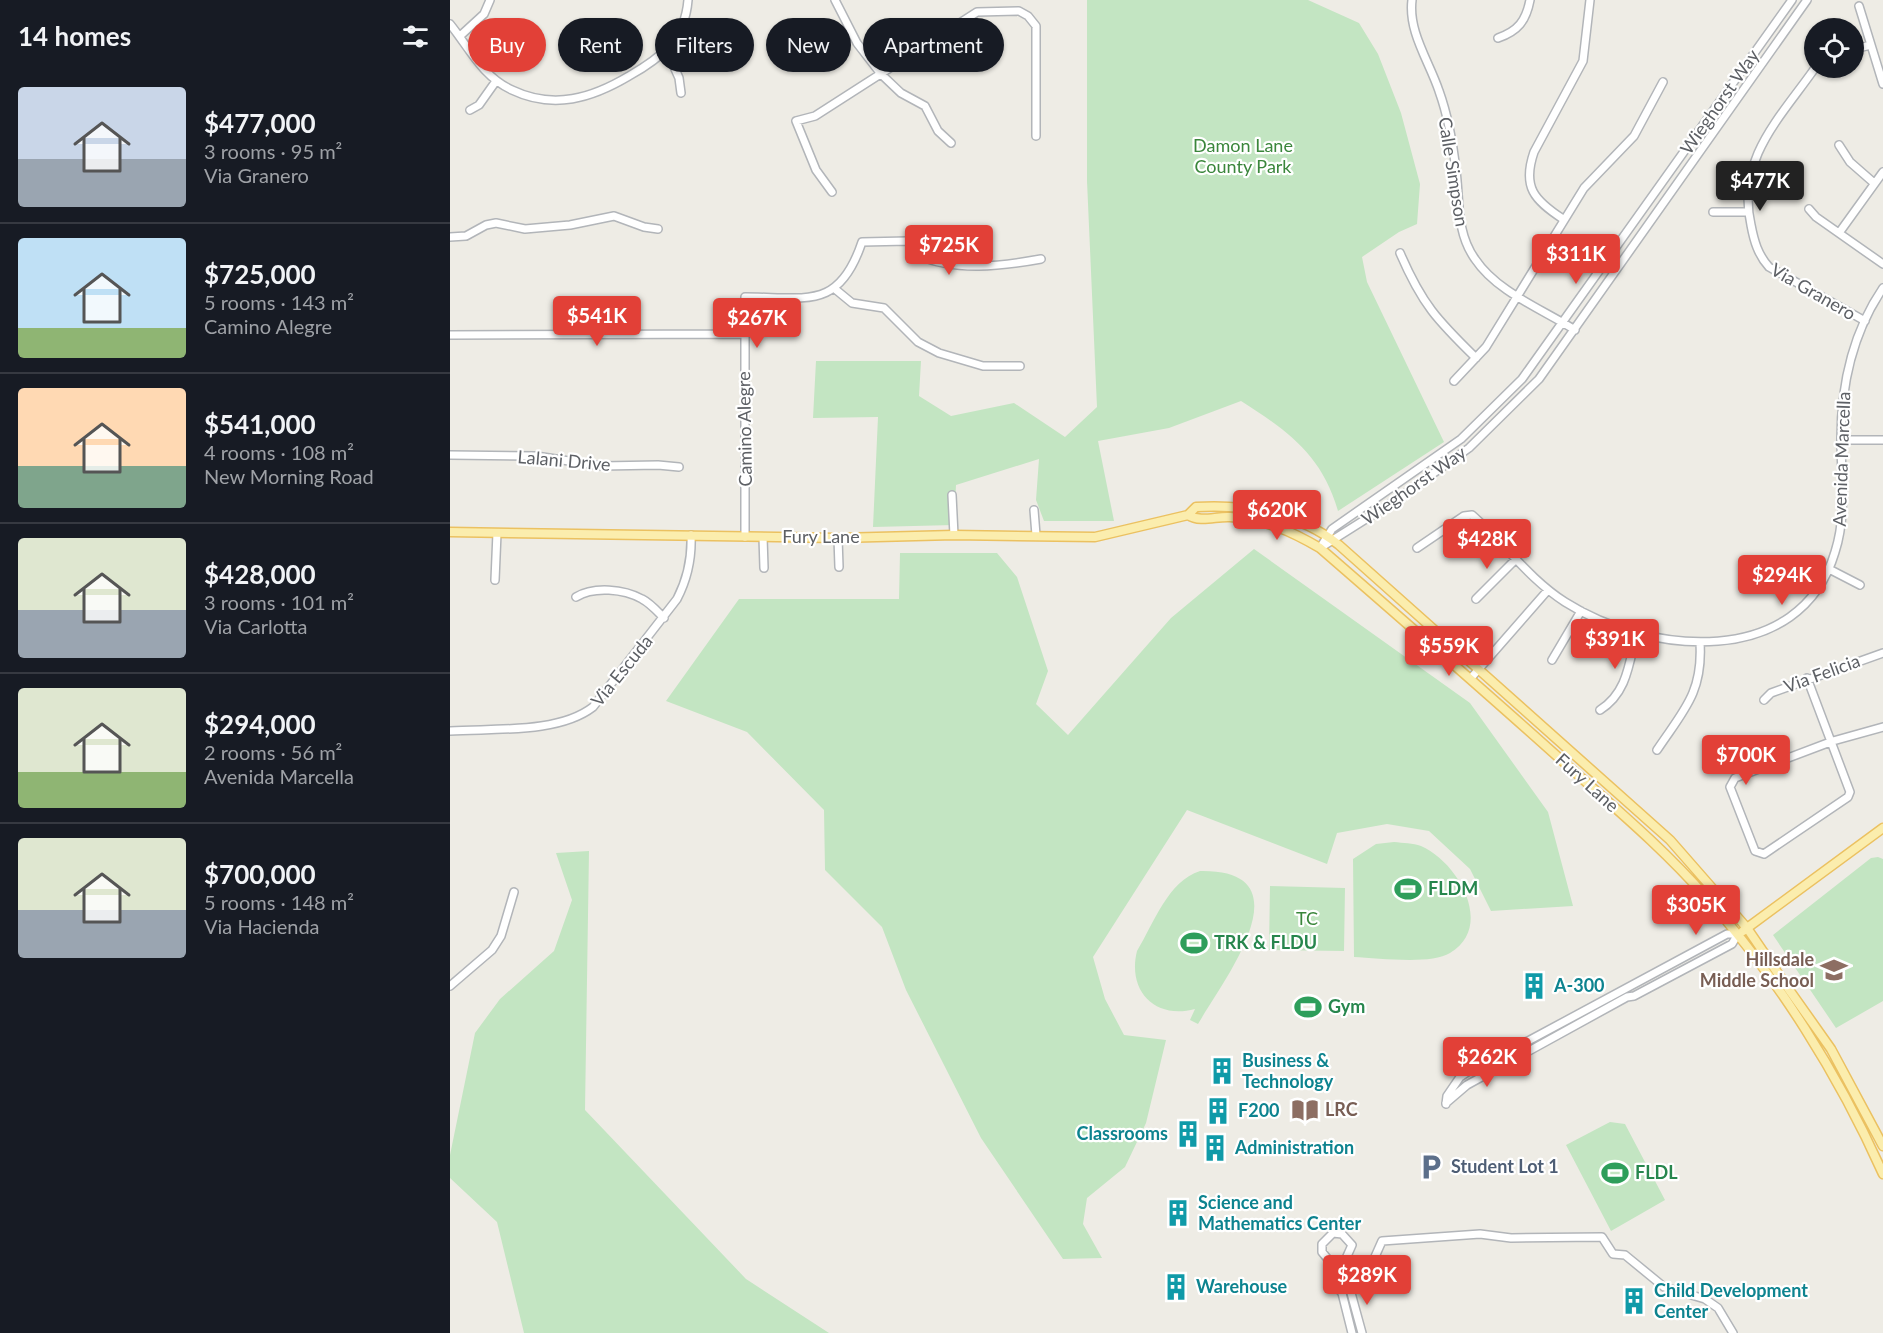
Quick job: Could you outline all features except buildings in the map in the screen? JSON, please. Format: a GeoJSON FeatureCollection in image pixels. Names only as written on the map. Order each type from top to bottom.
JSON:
{"type":"FeatureCollection","features":[{"type":"Feature","properties":{"kind":"main road","name":"Fury Lane"},"geometry":{"type":"LineString","coordinates":[[450,532],[838,538],[954,535],[1095,537],[1188,515],[1196,507],[1232,505],[1278,514],[1330,538],[1670,840],[1747,928],[1831,1049],[1883,1146]]}},
{"type":"Feature","properties":{"kind":"main road","name":"Fury Lane"},"geometry":{"type":"LineString","coordinates":[[1188,515],[1196,520],[1229,517],[1262,521],[1302,537],[1320,548],[1471,678],[1654,843],[1738,934],[1780,993],[1880,1158],[1883,1174]]}},
{"type":"Feature","properties":{"kind":"main road"},"geometry":{"type":"LineString","coordinates":[[1738,934],[1883,828]]}},
{"type":"Feature","properties":{"kind":"street"},"geometry":{"type":"LineString","coordinates":[[460,36],[484,14],[490,0]]}},
{"type":"Feature","properties":{"kind":"street"},"geometry":{"type":"LineString","coordinates":[[684,18],[688,0]]}},
{"type":"Feature","properties":{"kind":"street"},"geometry":{"type":"LineString","coordinates":[[835,0],[857,43],[881,74],[901,93],[925,106],[938,131],[951,142]]}},
{"type":"Feature","properties":{"kind":"street","name":"Calle Simpson"},"geometry":{"type":"LineString","coordinates":[[1412,0],[1413,26],[1440,93],[1449,128],[1457,173],[1460,220],[1464,239],[1485,272],[1517,295],[1575,330]]}},
{"type":"Feature","properties":{"kind":"street"},"geometry":{"type":"LineString","coordinates":[[1498,38],[1519,27],[1526,15],[1530,0]]}},
{"type":"Feature","properties":{"kind":"street"},"geometry":{"type":"LineString","coordinates":[[1563,219],[1546,208],[1532,193],[1529,167],[1534,152],[1583,61],[1590,0]]}},
{"type":"Feature","properties":{"kind":"street","name":"Wieghorst Way"},"geometry":{"type":"LineString","coordinates":[[1320,548],[1468,432],[1508,395],[1564,323],[1792,0]]}},
{"type":"Feature","properties":{"kind":"street","name":"Wieghorst Way"},"geometry":{"type":"LineString","coordinates":[[1330,538],[1396,500],[1469,448],[1539,379],[1807,0]]}},
{"type":"Feature","properties":{"kind":"street"},"geometry":{"type":"LineString","coordinates":[[1859,6],[1883,84]]}},
{"type":"Feature","properties":{"kind":"street"},"geometry":{"type":"LineString","coordinates":[[832,192],[816,170],[795,121],[815,116],[977,12],[1024,13],[1034,22],[1038,35],[1036,136]]}},
{"type":"Feature","properties":{"kind":"street"},"geometry":{"type":"LineString","coordinates":[[450,24],[479,65],[496,81],[530,97],[548,101],[576,99],[610,88],[655,59]]}},
{"type":"Feature","properties":{"kind":"street"},"geometry":{"type":"LineString","coordinates":[[1864,47],[1871,45]]}},
{"type":"Feature","properties":{"kind":"street"},"geometry":{"type":"LineString","coordinates":[[676,72],[681,93]]}},
{"type":"Feature","properties":{"kind":"street","name":"Via Granero"},"geometry":{"type":"LineString","coordinates":[[1808,78],[1753,161],[1746,185],[1748,212],[1761,258],[1769,267],[1865,321]]}},
{"type":"Feature","properties":{"kind":"street"},"geometry":{"type":"LineString","coordinates":[[470,110],[478,105],[496,81]]}},
{"type":"Feature","properties":{"kind":"street"},"geometry":{"type":"LineString","coordinates":[[1454,381],[1476,358],[1563,219],[1591,180],[1634,136],[1663,82]]}},
{"type":"Feature","properties":{"kind":"street"},"geometry":{"type":"LineString","coordinates":[[1839,145],[1850,162],[1874,183]]}},
{"type":"Feature","properties":{"kind":"street"},"geometry":{"type":"LineString","coordinates":[[1839,233],[1883,172]]}},
{"type":"Feature","properties":{"kind":"street"},"geometry":{"type":"LineString","coordinates":[[1809,209],[1816,217],[1883,264]]}},
{"type":"Feature","properties":{"kind":"street"},"geometry":{"type":"LineString","coordinates":[[1713,212],[1748,212]]}},
{"type":"Feature","properties":{"kind":"street"},"geometry":{"type":"LineString","coordinates":[[450,237],[466,236],[486,225],[496,223],[525,229],[570,225],[614,216],[644,228],[658,229]]}},
{"type":"Feature","properties":{"kind":"street"},"geometry":{"type":"LineString","coordinates":[[1020,366],[983,366],[939,353],[918,342],[884,308],[852,303],[835,289],[853,268],[862,242],[908,241],[916,247],[918,255],[930,260],[969,266],[1013,264],[1041,259]]}},
{"type":"Feature","properties":{"kind":"street"},"geometry":{"type":"LineString","coordinates":[[1400,253],[1420,296],[1436,319],[1476,358]]}},
{"type":"Feature","properties":{"kind":"street","name":"Avenida Marcella"},"geometry":{"type":"LineString","coordinates":[[1417,548],[1464,516],[1472,515],[1548,590],[1581,611],[1636,635],[1700,643],[1734,639],[1771,628],[1793,614],[1813,595],[1829,568],[1835,552],[1842,518],[1841,440],[1848,370],[1865,321],[1883,288]]}},
{"type":"Feature","properties":{"kind":"street","name":"Camino Alegre"},"geometry":{"type":"LineString","coordinates":[[744,537],[745,297],[821,297],[835,289]]}},
{"type":"Feature","properties":{"kind":"street"},"geometry":{"type":"LineString","coordinates":[[450,335],[744,334]]}},
{"type":"Feature","properties":{"kind":"street"},"geometry":{"type":"LineString","coordinates":[[1841,440],[1883,438],[1883,449]]}},
{"type":"Feature","properties":{"kind":"street","name":"Lalani Drive"},"geometry":{"type":"LineString","coordinates":[[450,455],[536,456],[602,466],[679,467]]}},
{"type":"Feature","properties":{"kind":"street"},"geometry":{"type":"LineString","coordinates":[[952,495],[954,535]]}},
{"type":"Feature","properties":{"kind":"street"},"geometry":{"type":"LineString","coordinates":[[1034,510],[1036,536]]}},
{"type":"Feature","properties":{"kind":"street"},"geometry":{"type":"LineString","coordinates":[[495,580],[497,532]]}},
{"type":"Feature","properties":{"kind":"street","name":"Via Escuda"},"geometry":{"type":"LineString","coordinates":[[450,730],[552,725],[582,715],[605,695],[664,618],[686,582],[692,555],[691,535]]}},
{"type":"Feature","properties":{"kind":"street"},"geometry":{"type":"LineString","coordinates":[[763,537],[764,568]]}},
{"type":"Feature","properties":{"kind":"street"},"geometry":{"type":"LineString","coordinates":[[838,538],[839,567]]}},
{"type":"Feature","properties":{"kind":"street"},"geometry":{"type":"LineString","coordinates":[[1476,599],[1516,559]]}},
{"type":"Feature","properties":{"kind":"street"},"geometry":{"type":"LineString","coordinates":[[1829,568],[1860,585]]}},
{"type":"Feature","properties":{"kind":"street"},"geometry":{"type":"LineString","coordinates":[[1471,678],[1548,590]]}},
{"type":"Feature","properties":{"kind":"street"},"geometry":{"type":"LineString","coordinates":[[576,597],[586,591],[626,592],[644,600],[664,618]]}},
{"type":"Feature","properties":{"kind":"street"},"geometry":{"type":"LineString","coordinates":[[1552,660],[1581,611]]}},
{"type":"Feature","properties":{"kind":"street"},"geometry":{"type":"LineString","coordinates":[[1600,710],[1613,702],[1623,687],[1636,635]]}},
{"type":"Feature","properties":{"kind":"street"},"geometry":{"type":"LineString","coordinates":[[1657,750],[1696,690],[1701,670],[1700,643]]}},
{"type":"Feature","properties":{"kind":"street","name":"Via Felicia"},"geometry":{"type":"LineString","coordinates":[[1764,700],[1771,693],[1807,678],[1883,652]]}},
{"type":"Feature","properties":{"kind":"street"},"geometry":{"type":"LineString","coordinates":[[1807,678],[1833,741],[1850,792],[1848,797],[1764,854],[1755,850],[1730,787],[1735,778],[1833,741],[1883,727]]}},
{"type":"Feature","properties":{"kind":"street"},"geometry":{"type":"LineString","coordinates":[[450,986],[492,950],[501,936],[514,892]]}},
{"type":"Feature","properties":{"kind":"street"},"geometry":{"type":"LineString","coordinates":[[1738,934],[1732,944],[1634,996],[1627,997],[1467,1085],[1446,1104],[1454,1085],[1469,1071],[1725,936],[1738,934]]}},
{"type":"Feature","properties":{"kind":"street"},"geometry":{"type":"LineString","coordinates":[[1516,1058],[1518,1052],[1530,1040]]}},
{"type":"Feature","properties":{"kind":"street"},"geometry":{"type":"LineString","coordinates":[[1352,1333],[1336,1269],[1322,1252],[1322,1244],[1333,1233],[1342,1233],[1352,1245],[1344,1263],[1362,1333]]}},
{"type":"Feature","properties":{"kind":"street"},"geometry":{"type":"LineString","coordinates":[[1341,1292],[1370,1268],[1383,1241],[1480,1234],[1511,1238],[1602,1237],[1613,1254],[1624,1255],[1664,1287],[1705,1299],[1718,1308],[1733,1333]]}},
{"type":"Feature","properties":{"kind":"green space","name":"Damon Lane County Park"},"geometry":{"type":"Polygon","coordinates":[[[1087,0],[1308,0],[1359,23],[1378,54],[1401,113],[1420,184],[1417,224],[1399,232],[1362,257],[1367,282],[1444,442],[1338,511],[1323,474],[1313,459],[1288,434],[1241,401],[1169,428],[1098,441],[1114,521],[1044,521],[1036,500],[1039,459],[956,485],[954,525],[873,527],[878,417],[813,418],[816,361],[921,361],[919,396],[951,416],[1014,403],[1065,437],[1097,407],[1087,181],[1087,0]]]}},
{"type":"Feature","properties":{"kind":"green space"},"geometry":{"type":"Polygon","coordinates":[[[1254,549],[1470,703],[1548,812],[1573,906],[1491,911],[1470,869],[1429,831],[1387,824],[1337,833],[1327,864],[1187,810],[1093,957],[1105,999],[1124,1035],[1166,1040],[1146,1123],[1125,1167],[1087,1198],[1083,1224],[1102,1258],[1063,1259],[981,1138],[906,990],[882,927],[825,870],[824,810],[747,732],[666,701],[739,599],[899,599],[900,553],[997,553],[1017,577],[1048,671],[1036,704],[1068,735],[1171,618],[1254,549]]]}},
{"type":"Feature","properties":{"kind":"green space","name":"FLDM"},"geometry":{"type":"Polygon","coordinates":[[[1394,842],[1418,845],[1435,854],[1458,880],[1466,895],[1470,911],[1470,927],[1463,941],[1450,953],[1441,957],[1418,960],[1354,957],[1353,859],[1376,844],[1394,842]]]}},
{"type":"Feature","properties":{"kind":"green space"},"geometry":{"type":"Polygon","coordinates":[[[589,851],[585,1110],[746,1279],[829,1333],[524,1333],[497,1222],[450,1178],[450,1155],[475,1033],[500,999],[554,951],[572,900],[556,853],[589,851]]]}},
{"type":"Feature","properties":{"kind":"green space","name":"Hillsdale Middle School"},"geometry":{"type":"Polygon","coordinates":[[[1871,858],[1883,859],[1883,1001],[1836,1028],[1773,935],[1871,858]]]}},
{"type":"Feature","properties":{"kind":"green space","name":"TRK & FLDU"},"geometry":{"type":"Polygon","coordinates":[[[1200,871],[1233,875],[1250,888],[1254,907],[1250,931],[1239,956],[1198,1024],[1190,1020],[1195,1009],[1168,1010],[1156,1006],[1147,999],[1140,990],[1135,965],[1137,951],[1170,893],[1189,876],[1200,871]]]}},
{"type":"Feature","properties":{"kind":"green space","name":"TC"},"geometry":{"type":"Polygon","coordinates":[[[1270,886],[1345,888],[1344,951],[1269,950],[1270,886]]]}},
{"type":"Feature","properties":{"kind":"green space","name":"FLDL"},"geometry":{"type":"Polygon","coordinates":[[[1610,1122],[1625,1124],[1665,1200],[1611,1231],[1566,1145],[1610,1122]]]}},
{"type":"Feature","properties":{"kind":"place","name":"FLDM"},"geometry":{"type":"Point","coordinates":[1408,889]}},
{"type":"Feature","properties":{"kind":"place","name":"TRK & FLDU"},"geometry":{"type":"Point","coordinates":[1194,943]}},
{"type":"Feature","properties":{"kind":"place","name":"Hillsdale Middle School"},"geometry":{"type":"Point","coordinates":[1834,970]}},
{"type":"Feature","properties":{"kind":"place","name":"A-300"},"geometry":{"type":"Point","coordinates":[1534,986]}},
{"type":"Feature","properties":{"kind":"place","name":"Gym"},"geometry":{"type":"Point","coordinates":[1308,1007]}},
{"type":"Feature","properties":{"kind":"place","name":"Business & Technology"},"geometry":{"type":"Point","coordinates":[1222,1071]}},
{"type":"Feature","properties":{"kind":"place","name":"LRC"},"geometry":{"type":"Point","coordinates":[1305,1110]}},
{"type":"Feature","properties":{"kind":"place","name":"F200"},"geometry":{"type":"Point","coordinates":[1218,1111]}},
{"type":"Feature","properties":{"kind":"place","name":"Classrooms"},"geometry":{"type":"Point","coordinates":[1188,1134]}},
{"type":"Feature","properties":{"kind":"place","name":"Administration"},"geometry":{"type":"Point","coordinates":[1215,1148]}},
{"type":"Feature","properties":{"kind":"place","name":"Student Lot 1"},"geometry":{"type":"Point","coordinates":[1431,1167]}},
{"type":"Feature","properties":{"kind":"place","name":"FLDL"},"geometry":{"type":"Point","coordinates":[1615,1173]}},
{"type":"Feature","properties":{"kind":"place","name":"Science and Mathematics Center"},"geometry":{"type":"Point","coordinates":[1178,1213]}},
{"type":"Feature","properties":{"kind":"place","name":"Warehouse"},"geometry":{"type":"Point","coordinates":[1176,1287]}},
{"type":"Feature","properties":{"kind":"place","name":"Child Development Center"},"geometry":{"type":"Point","coordinates":[1634,1301]}}]}
